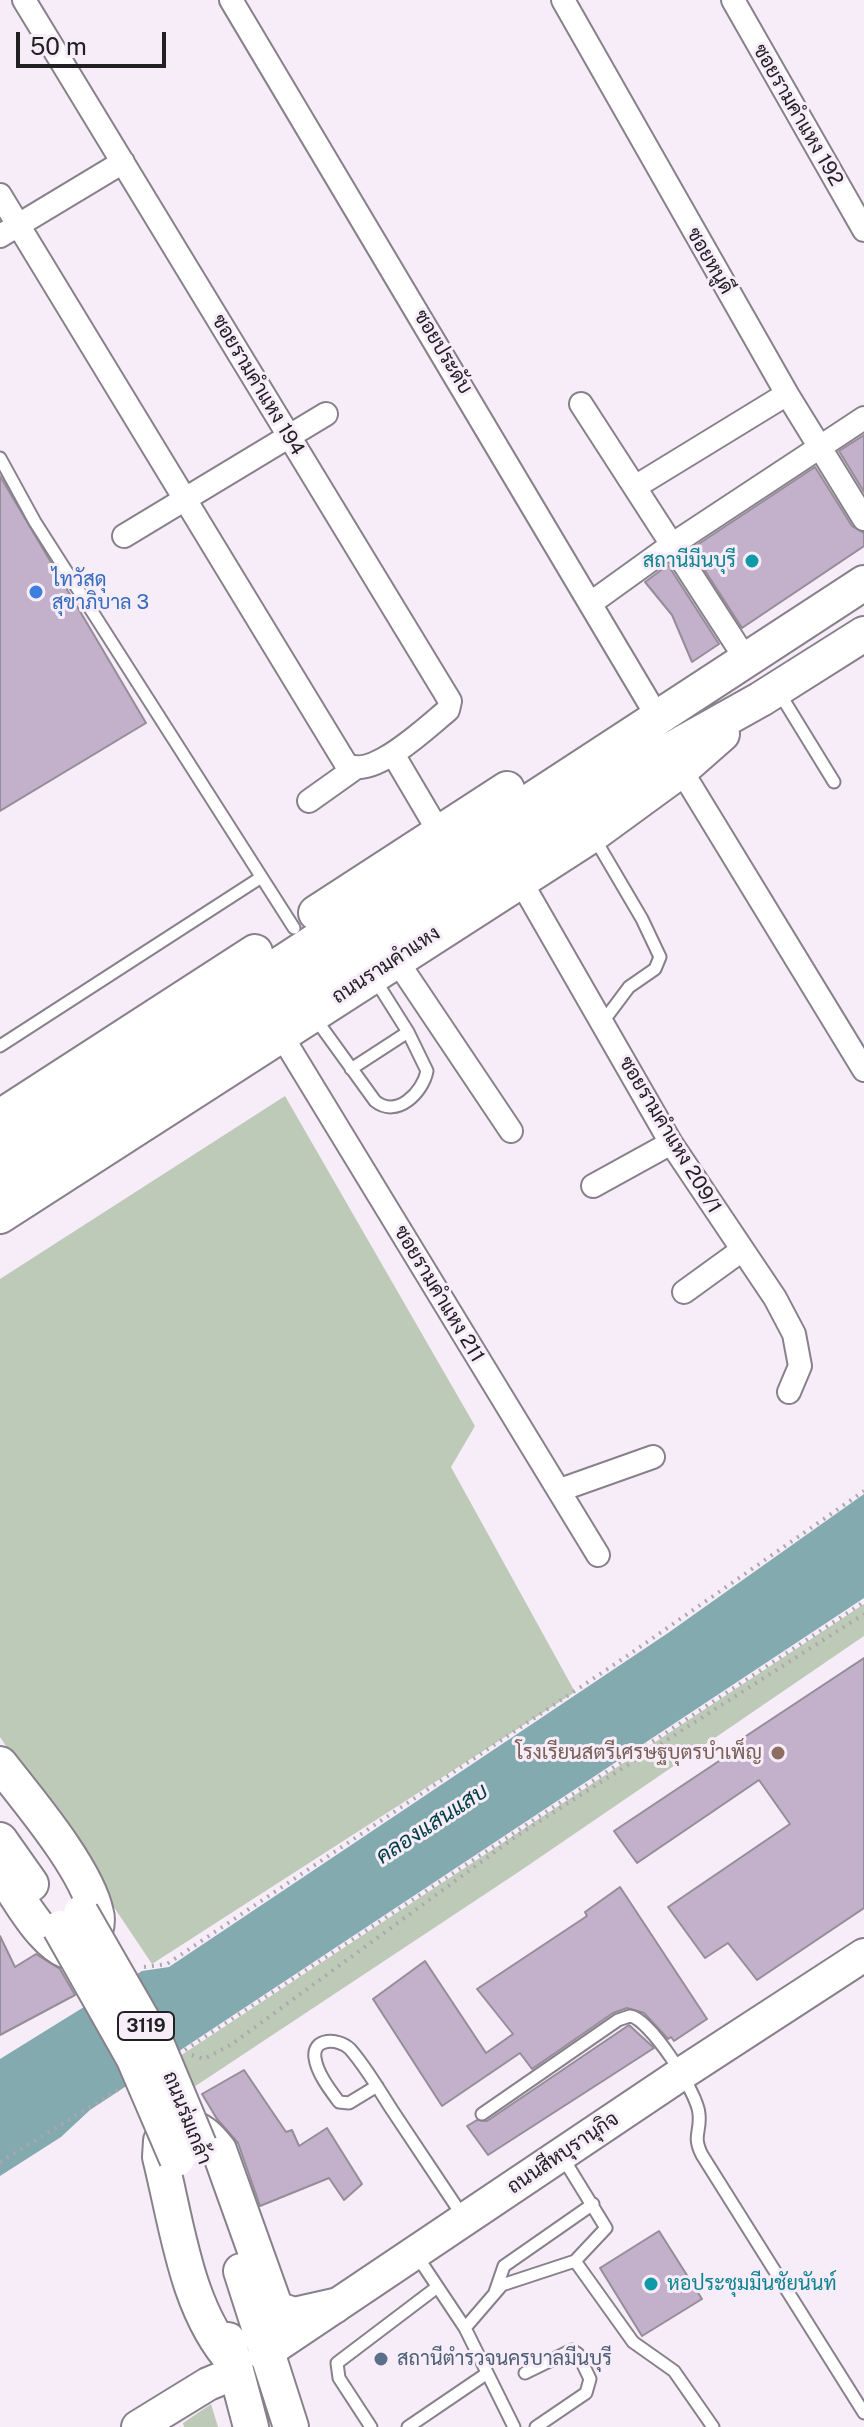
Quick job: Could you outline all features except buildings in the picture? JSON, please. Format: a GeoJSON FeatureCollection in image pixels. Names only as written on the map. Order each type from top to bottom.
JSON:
{"type":"FeatureCollection","features":[{"type":"Feature","properties":{"kind":"main road","name":"ถนนรามคำแหง"},"geometry":{"type":"LineString","coordinates":[[0,1183],[388,910],[864,583]]}},
{"type":"Feature","properties":{"kind":"main road","name":"ถนนรามคำแหง"},"geometry":{"type":"LineString","coordinates":[[0,1147],[388,910],[769,694],[864,634]]}},
{"type":"Feature","properties":{"kind":"main road","name":"ถนนรามคำแหง"},"geometry":{"type":"LineString","coordinates":[[0,1117],[439,832],[590,738],[747,661]]}},
{"type":"Feature","properties":{"kind":"main road","name":"ถนนรามคำแหง"},"geometry":{"type":"LineString","coordinates":[[0,1216],[384,966],[592,835],[681,770],[769,694]]}},
{"type":"Feature","properties":{"kind":"main road"},"geometry":{"type":"LineString","coordinates":[[0,1764],[32,1805],[91,1896],[97,1916],[95,1932],[86,1948],[73,1953],[62,1952],[48,1938],[0,1869]]}},
{"type":"Feature","properties":{"kind":"main road","name":"ถนนร่มเกล้า"},"geometry":{"type":"LineString","coordinates":[[0,1796],[70,1921],[134,2059],[229,2230],[251,2427]]}},
{"type":"Feature","properties":{"kind":"main road","name":"ถนนร่มเกล้า"},"geometry":{"type":"LineString","coordinates":[[0,1840],[114,1968],[158,2047],[188,2152]]}},
{"type":"Feature","properties":{"kind":"main road","name":"ถนนสีหบุรานุกิจ"},"geometry":{"type":"LineString","coordinates":[[138,2427],[334,2306],[864,1955]]}},
{"type":"Feature","properties":{"kind":"main road"},"geometry":{"type":"LineString","coordinates":[[245,2363],[217,2344],[207,2325],[189,2269],[160,2157],[161,2141],[173,2132],[189,2127],[205,2132],[219,2150],[253,2235],[276,2309],[294,2315],[334,2306]]}},
{"type":"Feature","properties":{"kind":"main road","name":"ถนนร่มเกล้า"},"geometry":{"type":"LineString","coordinates":[[245,2363],[291,2427]]}},
{"type":"Feature","properties":{"kind":"street","name":"ซอยรามคำแหง 194"},"geometry":{"type":"LineString","coordinates":[[24,0],[450,701],[448,710],[393,754],[364,769],[354,769],[309,801]]}},
{"type":"Feature","properties":{"kind":"street","name":"ซอยประดับ"},"geometry":{"type":"LineString","coordinates":[[231,0],[651,706]]}},
{"type":"Feature","properties":{"kind":"street","name":"ซอยหนูดี"},"geometry":{"type":"LineString","coordinates":[[563,0],[787,394],[864,519]]}},
{"type":"Feature","properties":{"kind":"street","name":"ซอยรามคำแหง 192"},"geometry":{"type":"LineString","coordinates":[[733,0],[861,219]]}},
{"type":"Feature","properties":{"kind":"street"},"geometry":{"type":"LineString","coordinates":[[9,230],[123,162]]}},
{"type":"Feature","properties":{"kind":"street"},"geometry":{"type":"LineString","coordinates":[[0,195],[9,230],[186,499],[346,764],[354,769]]}},
{"type":"Feature","properties":{"kind":"street"},"geometry":{"type":"LineString","coordinates":[[635,487],[787,394]]}},
{"type":"Feature","properties":{"kind":"street"},"geometry":{"type":"LineString","coordinates":[[581,404],[747,661]]}},
{"type":"Feature","properties":{"kind":"street"},"geometry":{"type":"LineString","coordinates":[[124,536],[326,414]]}},
{"type":"Feature","properties":{"kind":"street"},"geometry":{"type":"LineString","coordinates":[[591,603],[673,544],[864,418]]}},
{"type":"Feature","properties":{"kind":"street"},"geometry":{"type":"LineString","coordinates":[[393,754],[439,832]]}},
{"type":"Feature","properties":{"kind":"street"},"geometry":{"type":"LineString","coordinates":[[681,770],[864,1070]]}},
{"type":"Feature","properties":{"kind":"street","name":"ซอยรามคำแหง 209/1"},"geometry":{"type":"LineString","coordinates":[[520,880],[671,1143],[794,1334],[800,1366],[789,1392]]}},
{"type":"Feature","properties":{"kind":"street"},"geometry":{"type":"LineString","coordinates":[[384,966],[511,1131]]}},
{"type":"Feature","properties":{"kind":"street","name":"ซอยรามคำแหง 211"},"geometry":{"type":"LineString","coordinates":[[280,1033],[598,1555]]}},
{"type":"Feature","properties":{"kind":"street"},"geometry":{"type":"LineString","coordinates":[[593,1186],[671,1143]]}},
{"type":"Feature","properties":{"kind":"street"},"geometry":{"type":"LineString","coordinates":[[684,1292],[742,1250]]}},
{"type":"Feature","properties":{"kind":"street"},"geometry":{"type":"LineString","coordinates":[[560,1490],[653,1457]]}},
{"type":"Feature","properties":{"kind":"lane"},"geometry":{"type":"LineString","coordinates":[[0,458],[35,522],[294,928]]}},
{"type":"Feature","properties":{"kind":"lane"},"geometry":{"type":"LineString","coordinates":[[769,694],[834,782]]}},
{"type":"Feature","properties":{"kind":"lane"},"geometry":{"type":"LineString","coordinates":[[592,835],[642,919],[660,957],[655,969],[629,987],[602,1023]]}},
{"type":"Feature","properties":{"kind":"lane"},"geometry":{"type":"LineString","coordinates":[[0,1046],[260,878]]}},
{"type":"Feature","properties":{"kind":"lane"},"geometry":{"type":"LineString","coordinates":[[312,1013],[380,1105],[400,1105],[420,1090],[427,1071],[408,1032],[384,966]]}},
{"type":"Feature","properties":{"kind":"lane"},"geometry":{"type":"LineString","coordinates":[[351,1069],[408,1032]]}},
{"type":"Feature","properties":{"kind":"lane"},"geometry":{"type":"LineString","coordinates":[[482,2114],[630,2016],[644,2021],[681,2074],[700,2115],[695,2135],[702,2155],[864,2413]]}},
{"type":"Feature","properties":{"kind":"lane"},"geometry":{"type":"LineString","coordinates":[[377,2086],[349,2103],[339,2102],[317,2067],[314,2054],[317,2047],[328,2040],[338,2041],[349,2048],[377,2086],[465,2219]]}},
{"type":"Feature","properties":{"kind":"lane"},"geometry":{"type":"LineString","coordinates":[[465,2328],[495,2292],[516,2278],[575,2261],[606,2228],[560,2154]]}},
{"type":"Feature","properties":{"kind":"lane"},"geometry":{"type":"LineString","coordinates":[[495,2292],[504,2266],[593,2204]]}},
{"type":"Feature","properties":{"kind":"lane"},"geometry":{"type":"LineString","coordinates":[[414,2252],[465,2328],[514,2427]]}},
{"type":"Feature","properties":{"kind":"lane"},"geometry":{"type":"LineString","coordinates":[[575,2261],[633,2342],[674,2371],[713,2427]]}},
{"type":"Feature","properties":{"kind":"lane"},"geometry":{"type":"LineString","coordinates":[[371,2427],[339,2378],[337,2363],[436,2288]]}},
{"type":"Feature","properties":{"kind":"lane"},"geometry":{"type":"LineString","coordinates":[[525,2373],[572,2350],[578,2354],[590,2379],[586,2393],[536,2427]]}},
{"type":"Feature","properties":{"kind":"lane"},"geometry":{"type":"LineString","coordinates":[[408,2427],[486,2374]]}},
{"type":"Feature","properties":{"kind":"path"},"geometry":{"type":"LineString","coordinates":[[114,1968],[167,1964],[575,1692],[864,1491]]}},
{"type":"Feature","properties":{"kind":"path"},"geometry":{"type":"LineString","coordinates":[[864,1602],[181,2052],[204,2059],[232,2044],[518,1835],[864,1614]]}},
{"type":"Feature","properties":{"kind":"path"},"geometry":{"type":"LineString","coordinates":[[0,2162],[127,2085]]}},
{"type":"Feature","properties":{"kind":"green space"},"geometry":{"type":"Polygon","coordinates":[[[285,1096],[475,1426],[451,1467],[575,1692],[152,1964],[0,1737],[0,1279],[285,1096]]]}},
{"type":"Feature","properties":{"kind":"green space"},"geometry":{"type":"Polygon","coordinates":[[[864,1604],[864,1636],[520,1871],[194,2087],[180,2056],[864,1604]]]}},
{"type":"Feature","properties":{"kind":"green space"},"geometry":{"type":"Polygon","coordinates":[[[211,2404],[218,2427],[184,2427],[183,2423],[211,2404]]]}},
{"type":"Feature","properties":{"kind":"water","name":"คลองแสนแสบ"},"geometry":{"type":"Polygon","coordinates":[[[864,1494],[864,1598],[90,2110],[61,2137],[0,2176],[0,2059],[142,1971],[169,1967],[668,1633],[864,1494]]]}},
{"type":"Feature","properties":{"kind":"place","name":"สถานีมีนบุรี"},"geometry":{"type":"Point","coordinates":[752,561]}},
{"type":"Feature","properties":{"kind":"place","name":"ไทวัสดุ สุขาภิบาล 3"},"geometry":{"type":"Point","coordinates":[36,592]}},
{"type":"Feature","properties":{"kind":"place","name":"โรงเรียนสตรีเศรษฐบุตรบำเพ็ญ"},"geometry":{"type":"Point","coordinates":[778,1753]}},
{"type":"Feature","properties":{"kind":"place","name":"หอประชุมมีนชัยนันท์"},"geometry":{"type":"Point","coordinates":[651,2284]}},
{"type":"Feature","properties":{"kind":"place","name":"สถานีตำรวจนครบาลมีนบุรี"},"geometry":{"type":"Point","coordinates":[381,2359]}}]}
